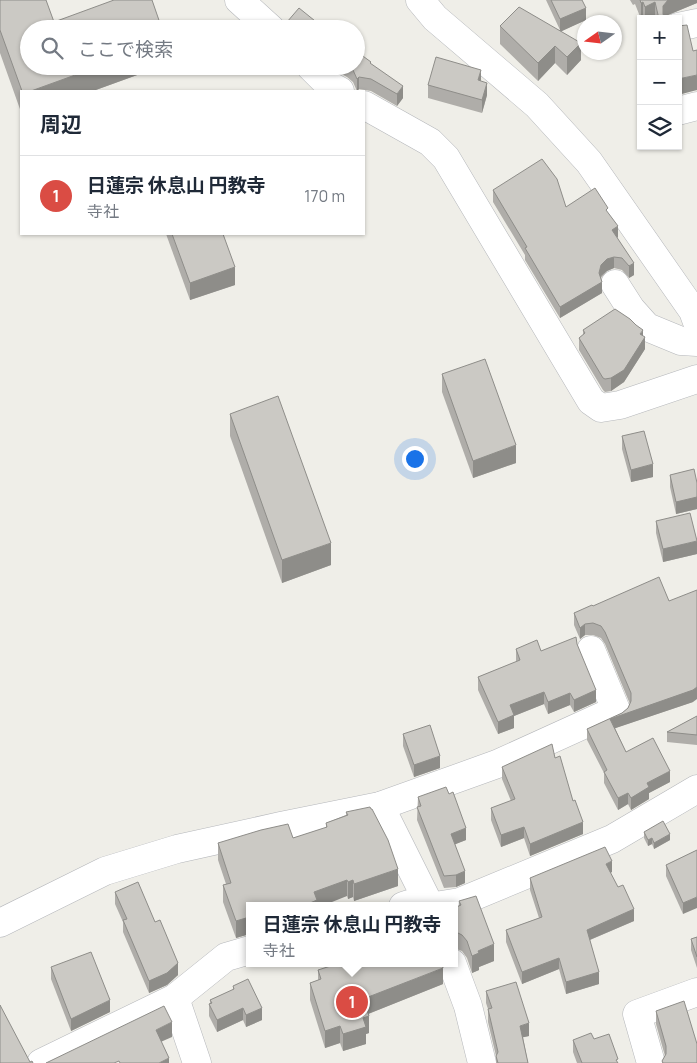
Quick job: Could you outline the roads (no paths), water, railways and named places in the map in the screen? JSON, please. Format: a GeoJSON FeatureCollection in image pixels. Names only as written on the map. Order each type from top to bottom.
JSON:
{"type":"FeatureCollection","features":[{"type":"Feature","properties":{"kind":"street"},"geometry":{"type":"LineString","coordinates":[[239,0],[260,20]]}},
{"type":"Feature","properties":{"kind":"street"},"geometry":{"type":"LineString","coordinates":[[420,0],[436,18],[537,105],[589,162],[693,310],[697,322]]}},
{"type":"Feature","properties":{"kind":"street"},"geometry":{"type":"LineString","coordinates":[[682,26],[697,22]]}},
{"type":"Feature","properties":{"kind":"street"},"geometry":{"type":"LineString","coordinates":[[319,75],[329,85],[338,90]]}},
{"type":"Feature","properties":{"kind":"street"},"geometry":{"type":"LineString","coordinates":[[365,106],[430,142],[446,158],[591,401],[601,408],[620,405],[697,379]]}},
{"type":"Feature","properties":{"kind":"street"},"geometry":{"type":"LineString","coordinates":[[682,110],[697,106]]}},
{"type":"Feature","properties":{"kind":"street"},"geometry":{"type":"LineString","coordinates":[[615,284],[631,309],[647,327],[682,341],[697,342]]}},
{"type":"Feature","properties":{"kind":"street"},"geometry":{"type":"LineString","coordinates":[[0,923],[105,871],[177,849],[380,806],[497,764],[616,710],[591,650]]}},
{"type":"Feature","properties":{"kind":"street"},"geometry":{"type":"LineString","coordinates":[[458,902],[612,838],[697,789]]}},
{"type":"Feature","properties":{"kind":"street"},"geometry":{"type":"LineString","coordinates":[[380,806],[428,902]]}},
{"type":"Feature","properties":{"kind":"street"},"geometry":{"type":"LineString","coordinates":[[41,1063],[175,998],[226,957],[246,951]]}},
{"type":"Feature","properties":{"kind":"street"},"geometry":{"type":"LineString","coordinates":[[453,967],[468,1006],[482,1063]]}},
{"type":"Feature","properties":{"kind":"street"},"geometry":{"type":"LineString","coordinates":[[651,1063],[637,1014],[697,992]]}},
{"type":"Feature","properties":{"kind":"street"},"geometry":{"type":"LineString","coordinates":[[175,998],[197,1063]]}},
{"type":"Feature","properties":{"kind":"place","name":"日蓮宗 休息山 円教寺"},"geometry":{"type":"Point","coordinates":[352,1002]}}]}
